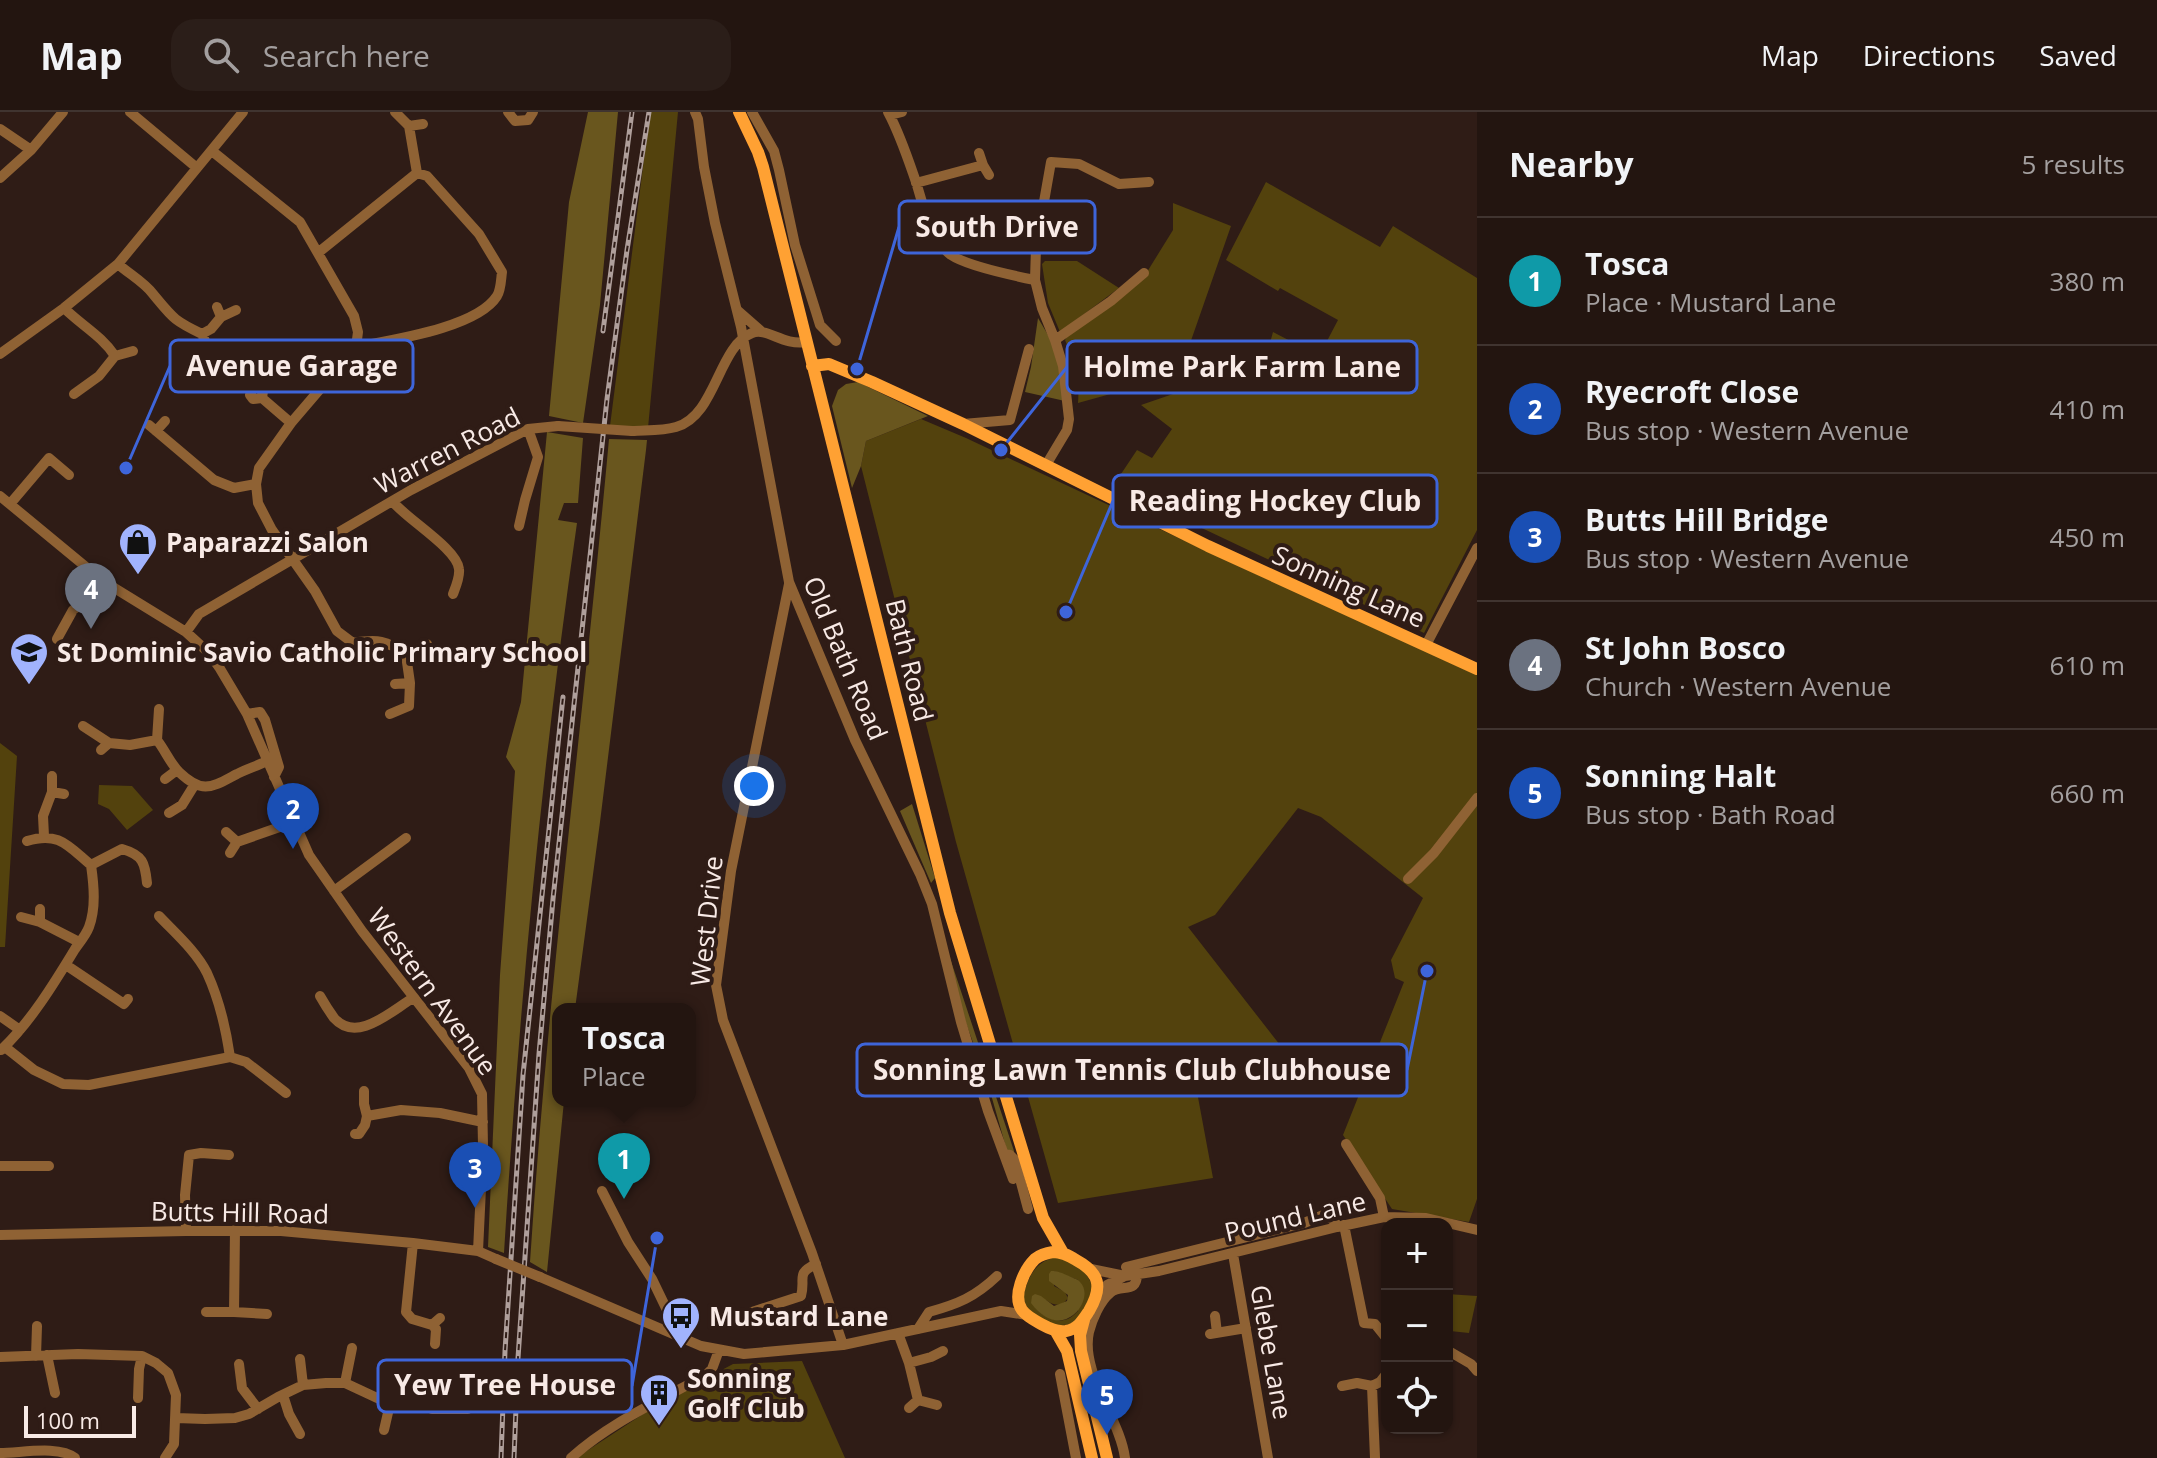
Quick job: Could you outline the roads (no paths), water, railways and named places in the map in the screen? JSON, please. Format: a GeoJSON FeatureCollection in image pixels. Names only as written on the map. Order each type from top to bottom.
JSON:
{"type":"FeatureCollection","features":[{"type":"Feature","properties":{"kind":"main road","name":"Bath Road"},"geometry":{"type":"LineString","coordinates":[[739,116],[758,152],[950,913],[1043,1218],[1063,1253]]}},
{"type":"Feature","properties":{"kind":"main road","name":"Sonning Lane"},"geometry":{"type":"LineString","coordinates":[[812,366],[824,364],[838,367],[963,424],[1208,546],[1477,669]]}},
{"type":"Feature","properties":{"kind":"main road","name":"Bath Road"},"geometry":{"type":"LineString","coordinates":[[1036,1258],[1043,1218]]}},
{"type":"Feature","properties":{"kind":"main road"},"geometry":{"type":"LineString","coordinates":[[1047,1253],[1063,1253],[1091,1269],[1097,1281],[1097,1296],[1085,1317],[1070,1330],[1055,1330],[1020,1307],[1019,1290],[1036,1258],[1047,1253]]}},
{"type":"Feature","properties":{"kind":"main road"},"geometry":{"type":"LineString","coordinates":[[1085,1317],[1080,1335],[1081,1351],[1107,1458]]}},
{"type":"Feature","properties":{"kind":"main road"},"geometry":{"type":"LineString","coordinates":[[1055,1330],[1067,1351],[1092,1458]]}},
{"type":"Feature","properties":{"kind":"street"},"geometry":{"type":"LineString","coordinates":[[0,178],[31,150],[63,112]]}},
{"type":"Feature","properties":{"kind":"street"},"geometry":{"type":"LineString","coordinates":[[130,112],[197,168]]}},
{"type":"Feature","properties":{"kind":"street"},"geometry":{"type":"LineString","coordinates":[[0,354],[118,264],[243,112]]}},
{"type":"Feature","properties":{"kind":"street"},"geometry":{"type":"LineString","coordinates":[[395,112],[409,126],[417,173]]}},
{"type":"Feature","properties":{"kind":"street"},"geometry":{"type":"LineString","coordinates":[[508,112],[515,121],[528,120],[533,112]]}},
{"type":"Feature","properties":{"kind":"street","name":"Old Bath Road"},"geometry":{"type":"LineString","coordinates":[[695,112],[715,223],[749,365],[789,582],[855,740],[932,904],[961,1022],[988,1111],[1005,1154]]}},
{"type":"Feature","properties":{"kind":"street"},"geometry":{"type":"LineString","coordinates":[[752,112],[774,151],[795,245],[820,325],[836,341]]}},
{"type":"Feature","properties":{"kind":"street"},"geometry":{"type":"LineString","coordinates":[[902,112],[889,114],[938,242],[952,256],[1012,276],[1035,280]]}},
{"type":"Feature","properties":{"kind":"street"},"geometry":{"type":"LineString","coordinates":[[409,126],[423,124]]}},
{"type":"Feature","properties":{"kind":"street"},"geometry":{"type":"LineString","coordinates":[[0,129],[31,150]]}},
{"type":"Feature","properties":{"kind":"street"},"geometry":{"type":"LineString","coordinates":[[212,151],[300,222],[354,316],[358,332],[356,347],[291,423],[259,468],[256,484],[258,503],[272,530],[315,591],[337,631],[353,643],[371,640],[391,643],[406,655],[409,706],[390,714]]}},
{"type":"Feature","properties":{"kind":"street"},"geometry":{"type":"LineString","coordinates":[[916,183],[986,170],[979,153]]}},
{"type":"Feature","properties":{"kind":"street"},"geometry":{"type":"LineString","coordinates":[[1046,465],[1067,430],[1069,419],[1063,366],[1035,280],[1036,247],[1051,162],[1079,164],[1119,184],[1149,182]]}},
{"type":"Feature","properties":{"kind":"street"},"geometry":{"type":"LineString","coordinates":[[764,175],[779,170]]}},
{"type":"Feature","properties":{"kind":"street"},"geometry":{"type":"LineString","coordinates":[[319,252],[417,173]]}},
{"type":"Feature","properties":{"kind":"street"},"geometry":{"type":"LineString","coordinates":[[356,347],[422,334],[478,314],[498,295],[502,272],[479,234],[427,176],[417,173]]}},
{"type":"Feature","properties":{"kind":"street"},"geometry":{"type":"LineString","coordinates":[[118,264],[152,292],[176,322],[202,334],[208,348],[216,355]]}},
{"type":"Feature","properties":{"kind":"street"},"geometry":{"type":"LineString","coordinates":[[1055,340],[1111,301],[1144,273]]}},
{"type":"Feature","properties":{"kind":"street"},"geometry":{"type":"LineString","coordinates":[[64,308],[107,344],[115,356]]}},
{"type":"Feature","properties":{"kind":"street"},"geometry":{"type":"LineString","coordinates":[[202,334],[211,329],[219,312],[236,310]]}},
{"type":"Feature","properties":{"kind":"street"},"geometry":{"type":"LineString","coordinates":[[737,310],[762,332],[789,343],[806,342]]}},
{"type":"Feature","properties":{"kind":"street"},"geometry":{"type":"LineString","coordinates":[[743,339],[751,333],[762,332]]}},
{"type":"Feature","properties":{"kind":"street","name":"Warren Road"},"geometry":{"type":"LineString","coordinates":[[186,632],[199,614],[411,490],[528,429],[558,426],[632,431],[677,427],[690,420],[712,389],[735,345],[743,339]]}},
{"type":"Feature","properties":{"kind":"street"},"geometry":{"type":"LineString","coordinates":[[963,424],[1010,420],[1029,349]]}},
{"type":"Feature","properties":{"kind":"street"},"geometry":{"type":"LineString","coordinates":[[74,394],[99,376],[115,356],[133,351]]}},
{"type":"Feature","properties":{"kind":"street"},"geometry":{"type":"LineString","coordinates":[[728,359],[749,365]]}},
{"type":"Feature","properties":{"kind":"street"},"geometry":{"type":"LineString","coordinates":[[262,398],[291,423]]}},
{"type":"Feature","properties":{"kind":"street"},"geometry":{"type":"LineString","coordinates":[[165,421],[152,428],[214,480],[234,488],[256,484]]}},
{"type":"Feature","properties":{"kind":"street"},"geometry":{"type":"LineString","coordinates":[[519,526],[528,516],[525,500],[538,457],[528,429]]}},
{"type":"Feature","properties":{"kind":"street"},"geometry":{"type":"LineString","coordinates":[[10,504],[46,455],[69,475]]}},
{"type":"Feature","properties":{"kind":"street","name":"Western Avenue"},"geometry":{"type":"LineString","coordinates":[[0,496],[103,581],[186,632],[219,667],[247,714],[309,855],[413,998],[469,1068],[482,1094],[478,1251]]}},
{"type":"Feature","properties":{"kind":"street"},"geometry":{"type":"LineString","coordinates":[[393,502],[403,514],[448,548],[459,565],[459,577],[453,594]]}},
{"type":"Feature","properties":{"kind":"street"},"geometry":{"type":"LineString","coordinates":[[1426,645],[1477,548]]}},
{"type":"Feature","properties":{"kind":"street"},"geometry":{"type":"LineString","coordinates":[[57,639],[73,610],[94,595],[103,581]]}},
{"type":"Feature","properties":{"kind":"street","name":"West Drive"},"geometry":{"type":"LineString","coordinates":[[789,582],[731,871],[716,985],[723,1020],[816,1264],[843,1345]]}},
{"type":"Feature","properties":{"kind":"street"},"geometry":{"type":"LineString","coordinates":[[406,655],[427,644]]}},
{"type":"Feature","properties":{"kind":"street"},"geometry":{"type":"LineString","coordinates":[[395,684],[410,683]]}},
{"type":"Feature","properties":{"kind":"street"},"geometry":{"type":"LineString","coordinates":[[159,709],[157,740],[177,770],[195,784],[207,787],[221,784],[267,761]]}},
{"type":"Feature","properties":{"kind":"street","name":"Western Avenue"},"geometry":{"type":"LineString","coordinates":[[247,714],[260,712],[265,720],[279,767],[274,777]]}},
{"type":"Feature","properties":{"kind":"street"},"geometry":{"type":"LineString","coordinates":[[83,726],[105,746],[157,740]]}},
{"type":"Feature","properties":{"kind":"street"},"geometry":{"type":"LineString","coordinates":[[165,779],[177,770]]}},
{"type":"Feature","properties":{"kind":"street"},"geometry":{"type":"LineString","coordinates":[[44,836],[43,816],[52,792],[52,776]]}},
{"type":"Feature","properties":{"kind":"street"},"geometry":{"type":"LineString","coordinates":[[169,813],[182,805],[195,784]]}},
{"type":"Feature","properties":{"kind":"street"},"geometry":{"type":"LineString","coordinates":[[52,792],[64,794]]}},
{"type":"Feature","properties":{"kind":"street"},"geometry":{"type":"LineString","coordinates":[[1408,879],[1434,853],[1477,798]]}},
{"type":"Feature","properties":{"kind":"street"},"geometry":{"type":"LineString","coordinates":[[230,853],[237,842],[294,822]]}},
{"type":"Feature","properties":{"kind":"street"},"geometry":{"type":"LineString","coordinates":[[226,832],[237,842]]}},
{"type":"Feature","properties":{"kind":"street"},"geometry":{"type":"LineString","coordinates":[[27,841],[44,836],[65,843],[91,865],[94,892],[92,913],[89,930],[20,1030],[2,1050],[63,1084],[89,1085],[230,1057],[246,1062],[270,1085],[286,1093]]}},
{"type":"Feature","properties":{"kind":"street"},"geometry":{"type":"LineString","coordinates":[[334,891],[406,838]]}},
{"type":"Feature","properties":{"kind":"street"},"geometry":{"type":"LineString","coordinates":[[91,865],[122,849],[133,852],[145,864],[147,883]]}},
{"type":"Feature","properties":{"kind":"street"},"geometry":{"type":"LineString","coordinates":[[40,909],[40,922]]}},
{"type":"Feature","properties":{"kind":"street"},"geometry":{"type":"LineString","coordinates":[[934,916],[950,913]]}},
{"type":"Feature","properties":{"kind":"street"},"geometry":{"type":"LineString","coordinates":[[159,916],[188,946],[206,971],[219,1007],[230,1057]]}},
{"type":"Feature","properties":{"kind":"street"},"geometry":{"type":"LineString","coordinates":[[21,917],[40,922],[79,942]]}},
{"type":"Feature","properties":{"kind":"street"},"geometry":{"type":"LineString","coordinates":[[66,965],[124,1004]]}},
{"type":"Feature","properties":{"kind":"street"},"geometry":{"type":"LineString","coordinates":[[320,996],[330,1006],[335,1019],[346,1027],[359,1029],[413,998]]}},
{"type":"Feature","properties":{"kind":"street"},"geometry":{"type":"LineString","coordinates":[[0,1016],[20,1030]]}},
{"type":"Feature","properties":{"kind":"street"},"geometry":{"type":"LineString","coordinates":[[355,1134],[359,1134],[365,1125],[367,1116],[364,1091]]}},
{"type":"Feature","properties":{"kind":"street"},"geometry":{"type":"LineString","coordinates":[[367,1116],[401,1110],[440,1113],[483,1122]]}},
{"type":"Feature","properties":{"kind":"street"},"geometry":{"type":"LineString","coordinates":[[1346,1144],[1380,1198],[1384,1217]]}},
{"type":"Feature","properties":{"kind":"street"},"geometry":{"type":"LineString","coordinates":[[1005,1154],[1013,1179]]}},
{"type":"Feature","properties":{"kind":"street"},"geometry":{"type":"LineString","coordinates":[[1005,1154],[1015,1160],[1028,1209]]}},
{"type":"Feature","properties":{"kind":"street"},"geometry":{"type":"LineString","coordinates":[[186,1231],[185,1195],[189,1155],[229,1155]]}},
{"type":"Feature","properties":{"kind":"street"},"geometry":{"type":"LineString","coordinates":[[0,1166],[32,1161],[49,1166]]}},
{"type":"Feature","properties":{"kind":"street"},"geometry":{"type":"LineString","coordinates":[[602,1191],[628,1242],[652,1279],[680,1337]]}},
{"type":"Feature","properties":{"kind":"street"},"geometry":{"type":"LineString","coordinates":[[1125,1458],[1119,1431],[1095,1376],[1088,1340],[1091,1324],[1106,1298],[1113,1291],[1133,1287],[1136,1283],[1129,1272],[1157,1258],[1304,1223],[1326,1214],[1341,1226],[1364,1323],[1375,1324],[1381,1332]]}},
{"type":"Feature","properties":{"kind":"street","name":"Pound Lane"},"geometry":{"type":"LineString","coordinates":[[1091,1269],[1159,1271],[1384,1217],[1426,1218],[1477,1230]]}},
{"type":"Feature","properties":{"kind":"street"},"geometry":{"type":"LineString","coordinates":[[234,1312],[235,1230]]}},
{"type":"Feature","properties":{"kind":"street","name":"Butts Hill Road"},"geometry":{"type":"LineString","coordinates":[[0,1235],[281,1231],[478,1251]]}},
{"type":"Feature","properties":{"kind":"street"},"geometry":{"type":"LineString","coordinates":[[413,1243],[406,1312],[412,1319],[436,1321],[435,1344]]}},
{"type":"Feature","properties":{"kind":"street"},"geometry":{"type":"LineString","coordinates":[[478,1251],[680,1337],[719,1350],[744,1354],[843,1345],[1001,1311],[1028,1315]]}},
{"type":"Feature","properties":{"kind":"street","name":"Glebe Lane"},"geometry":{"type":"LineString","coordinates":[[1233,1254],[1268,1458]]}},
{"type":"Feature","properties":{"kind":"street"},"geometry":{"type":"LineString","coordinates":[[1157,1258],[1159,1271]]}},
{"type":"Feature","properties":{"kind":"street"},"geometry":{"type":"LineString","coordinates":[[740,1316],[801,1296],[804,1269],[816,1264]]}},
{"type":"Feature","properties":{"kind":"street","name":"Pound Lane"},"geometry":{"type":"LineString","coordinates":[[1097,1296],[1109,1283],[1129,1272]]}},
{"type":"Feature","properties":{"kind":"street"},"geometry":{"type":"LineString","coordinates":[[918,1329],[929,1312],[957,1304],[981,1291],[997,1276]]}},
{"type":"Feature","properties":{"kind":"street"},"geometry":{"type":"LineString","coordinates":[[1001,1311],[1019,1290]]}},
{"type":"Feature","properties":{"kind":"street"},"geometry":{"type":"LineString","coordinates":[[206,1312],[267,1314]]}},
{"type":"Feature","properties":{"kind":"street"},"geometry":{"type":"LineString","coordinates":[[1215,1316],[1213,1334],[1246,1328]]}},
{"type":"Feature","properties":{"kind":"street"},"geometry":{"type":"LineString","coordinates":[[37,1326],[42,1356],[55,1393]]}},
{"type":"Feature","properties":{"kind":"street"},"geometry":{"type":"LineString","coordinates":[[898,1333],[918,1400]]}},
{"type":"Feature","properties":{"kind":"street"},"geometry":{"type":"LineString","coordinates":[[345,1383],[352,1348]]}},
{"type":"Feature","properties":{"kind":"street"},"geometry":{"type":"LineString","coordinates":[[571,1458],[628,1419],[706,1375],[712,1369],[719,1350]]}},
{"type":"Feature","properties":{"kind":"street"},"geometry":{"type":"LineString","coordinates":[[903,1357],[936,1361],[943,1351]]}},
{"type":"Feature","properties":{"kind":"street"},"geometry":{"type":"LineString","coordinates":[[0,1357],[78,1354],[142,1356],[156,1363],[168,1373],[176,1395],[174,1444],[165,1458]]}},
{"type":"Feature","properties":{"kind":"street"},"geometry":{"type":"LineString","coordinates":[[1453,1354],[1477,1371]]}},
{"type":"Feature","properties":{"kind":"street"},"geometry":{"type":"LineString","coordinates":[[138,1398],[142,1356]]}},
{"type":"Feature","properties":{"kind":"street"},"geometry":{"type":"LineString","coordinates":[[300,1359],[303,1385]]}},
{"type":"Feature","properties":{"kind":"street"},"geometry":{"type":"LineString","coordinates":[[239,1364],[242,1388],[258,1409]]}},
{"type":"Feature","properties":{"kind":"street"},"geometry":{"type":"LineString","coordinates":[[432,1370],[432,1409]]}},
{"type":"Feature","properties":{"kind":"street"},"geometry":{"type":"LineString","coordinates":[[1060,1374],[1076,1458]]}},
{"type":"Feature","properties":{"kind":"street"},"geometry":{"type":"LineString","coordinates":[[1342,1386],[1357,1383],[1372,1386],[1381,1381]]}},
{"type":"Feature","properties":{"kind":"street"},"geometry":{"type":"LineString","coordinates":[[176,1418],[235,1418],[249,1414],[303,1385],[345,1383],[390,1404],[416,1397],[432,1409],[468,1409]]}},
{"type":"Feature","properties":{"kind":"street"},"geometry":{"type":"LineString","coordinates":[[1372,1386],[1375,1458]]}},
{"type":"Feature","properties":{"kind":"street"},"geometry":{"type":"LineString","coordinates":[[283,1395],[300,1434]]}},
{"type":"Feature","properties":{"kind":"street"},"geometry":{"type":"LineString","coordinates":[[918,1400],[937,1405]]}},
{"type":"Feature","properties":{"kind":"street"},"geometry":{"type":"LineString","coordinates":[[909,1408],[918,1400]]}},
{"type":"Feature","properties":{"kind":"street"},"geometry":{"type":"LineString","coordinates":[[384,1430],[390,1404]]}},
{"type":"Feature","properties":{"kind":"street"},"geometry":{"type":"LineString","coordinates":[[0,1453],[48,1451],[70,1454],[75,1458]]}},
{"type":"Feature","properties":{"kind":"railway"},"geometry":{"type":"LineString","coordinates":[[603,331],[632,112]]}},
{"type":"Feature","properties":{"kind":"railway"},"geometry":{"type":"LineString","coordinates":[[514,1458],[539,1054],[553,899],[607,399],[649,112]]}},
{"type":"Feature","properties":{"kind":"railway"},"geometry":{"type":"LineString","coordinates":[[501,1458],[523,1075],[563,697]]}},
{"type":"Feature","properties":{"kind":"place","name":"South Drive"},"geometry":{"type":"Point","coordinates":[857,369]}},
{"type":"Feature","properties":{"kind":"place","name":"Holme Park Farm Lane"},"geometry":{"type":"Point","coordinates":[1001,450]}},
{"type":"Feature","properties":{"kind":"place","name":"Avenue Garage"},"geometry":{"type":"Point","coordinates":[126,468]}},
{"type":"Feature","properties":{"kind":"place","name":"Paparazzi Salon"},"geometry":{"type":"Point","coordinates":[138,576]}},
{"type":"Feature","properties":{"kind":"place","name":"Reading Hockey Club"},"geometry":{"type":"Point","coordinates":[1066,612]}},
{"type":"Feature","properties":{"kind":"place","name":"St John Bosco"},"geometry":{"type":"Point","coordinates":[91,629]}},
{"type":"Feature","properties":{"kind":"place","name":"St Dominic Savio Catholic Primary School"},"geometry":{"type":"Point","coordinates":[29,686]}},
{"type":"Feature","properties":{"kind":"place","name":"Ryecroft Close"},"geometry":{"type":"Point","coordinates":[293,849]}},
{"type":"Feature","properties":{"kind":"place","name":"Sonning Lawn Tennis Club Clubhouse"},"geometry":{"type":"Point","coordinates":[1427,971]}},
{"type":"Feature","properties":{"kind":"place","name":"Tosca"},"geometry":{"type":"Point","coordinates":[624,1199]}},
{"type":"Feature","properties":{"kind":"place","name":"Butts Hill Bridge"},"geometry":{"type":"Point","coordinates":[475,1208]}},
{"type":"Feature","properties":{"kind":"place","name":"Yew Tree House"},"geometry":{"type":"Point","coordinates":[657,1238]}},
{"type":"Feature","properties":{"kind":"place","name":"Mustard Lane"},"geometry":{"type":"Point","coordinates":[681,1350]}},
{"type":"Feature","properties":{"kind":"place","name":"Sonning Golf Club"},"geometry":{"type":"Point","coordinates":[659,1427]}},
{"type":"Feature","properties":{"kind":"place","name":"Sonning Halt"},"geometry":{"type":"Point","coordinates":[1107,1435]}}]}
